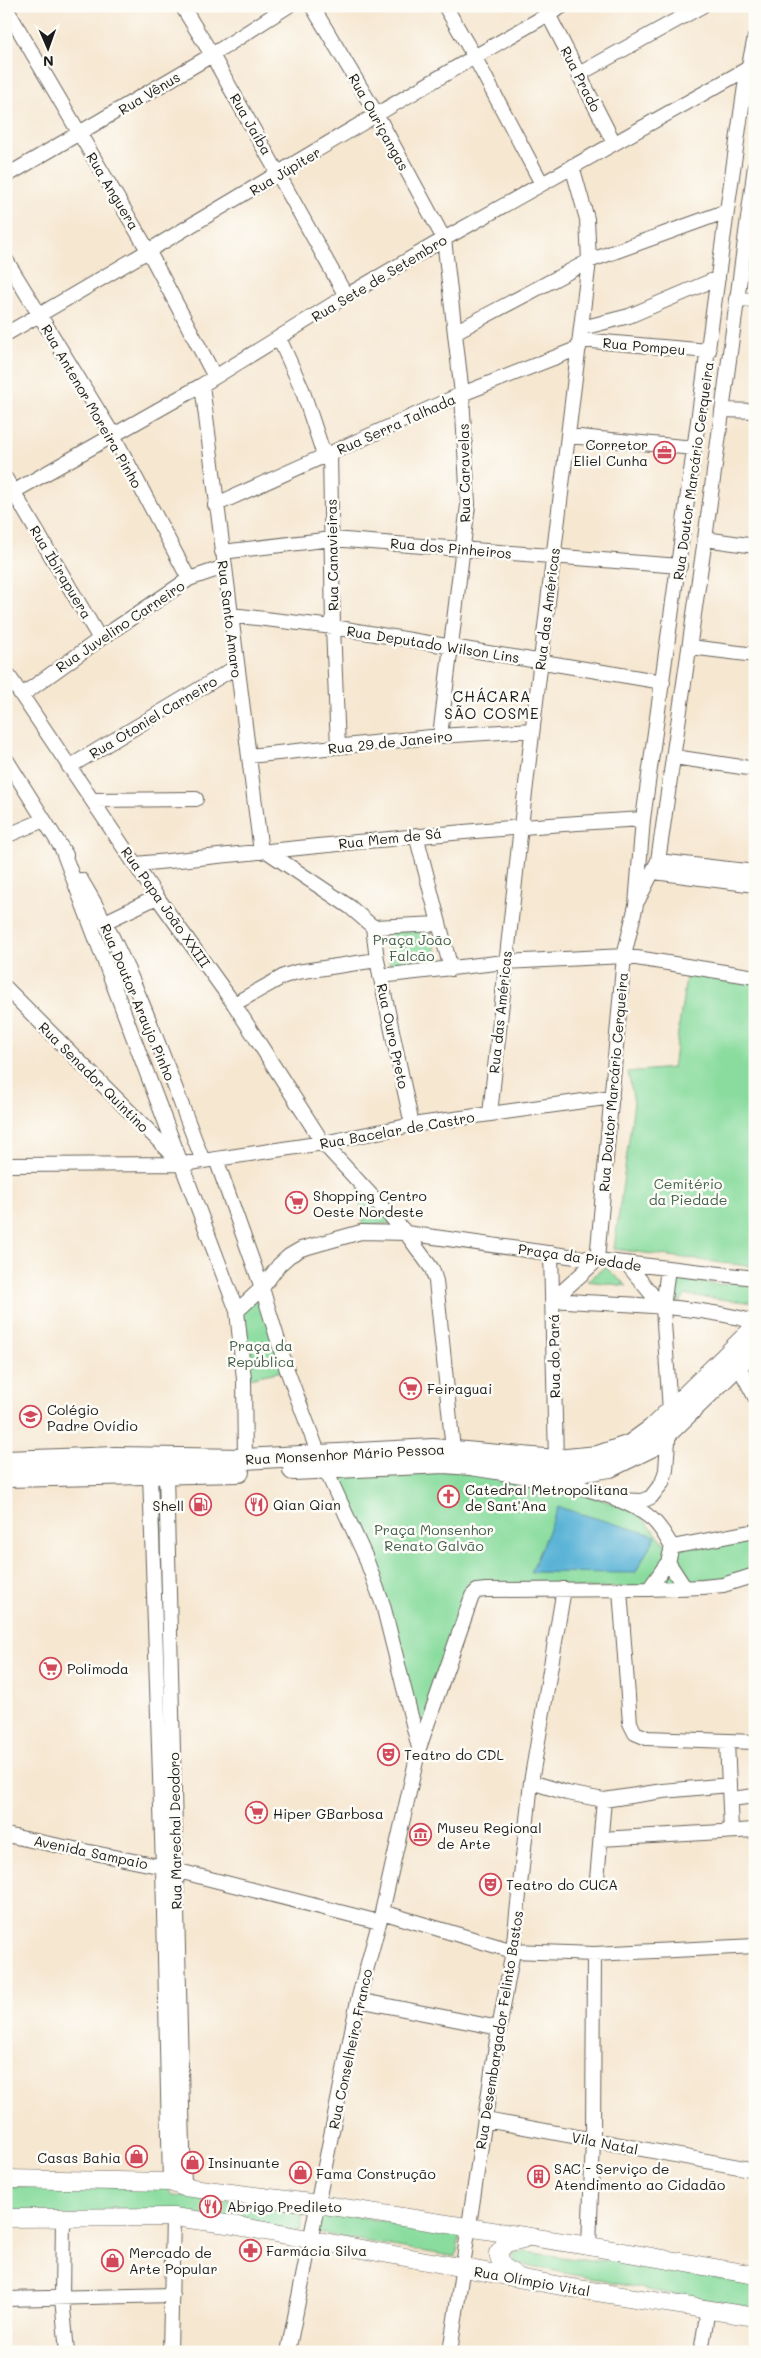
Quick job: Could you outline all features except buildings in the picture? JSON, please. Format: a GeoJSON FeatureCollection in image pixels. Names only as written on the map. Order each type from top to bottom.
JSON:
{"type":"FeatureCollection","features":[{"type":"Feature","properties":{"kind":"highway","name":"Rua Monsenhor Mário Pessoa"},"geometry":{"type":"LineString","coordinates":[[6,1477],[158,1474],[322,1462],[382,1450],[453,1450],[551,1469],[598,1456],[640,1439],[755,1328]]}},
{"type":"Feature","properties":{"kind":"highway","name":"Rua Monsenhor Mário Pessoa"},"geometry":{"type":"LineString","coordinates":[[6,1461],[116,1457],[444,1463],[551,1469],[610,1467],[639,1454],[668,1434],[755,1348]]}},
{"type":"Feature","properties":{"kind":"highway"},"geometry":{"type":"LineString","coordinates":[[94,1474],[118,1468],[220,1466],[245,1459]]}},
{"type":"Feature","properties":{"kind":"main road"},"geometry":{"type":"LineString","coordinates":[[6,2179],[177,2185],[469,2227],[755,2275]]}},
{"type":"Feature","properties":{"kind":"main road","name":"Rua Olímpio Vital"},"geometry":{"type":"LineString","coordinates":[[6,2218],[173,2217],[227,2224],[462,2269],[755,2316]]}},
{"type":"Feature","properties":{"kind":"main road"},"geometry":{"type":"LineString","coordinates":[[520,2278],[502,2266],[498,2253],[506,2243],[529,2237]]}},
{"type":"Feature","properties":{"kind":"street","name":"Rua Jaíba"},"geometry":{"type":"LineString","coordinates":[[182,6],[280,174],[346,296]]}},
{"type":"Feature","properties":{"kind":"street","name":"Rua Vênus"},"geometry":{"type":"LineString","coordinates":[[6,176],[212,55],[288,6]]}},
{"type":"Feature","properties":{"kind":"street","name":"Rua Ouriçangas"},"geometry":{"type":"LineString","coordinates":[[312,6],[377,115],[444,239]]}},
{"type":"Feature","properties":{"kind":"street"},"geometry":{"type":"LineString","coordinates":[[445,6],[474,56],[542,184]]}},
{"type":"Feature","properties":{"kind":"street"},"geometry":{"type":"LineString","coordinates":[[579,74],[702,6]]}},
{"type":"Feature","properties":{"kind":"street","name":"Rua Júpiter"},"geometry":{"type":"LineString","coordinates":[[6,334],[149,252],[474,56],[562,7]]}},
{"type":"Feature","properties":{"kind":"street","name":"Rua Anguera"},"geometry":{"type":"LineString","coordinates":[[9,9],[79,134],[149,252],[214,377]]}},
{"type":"Feature","properties":{"kind":"street","name":"Rua Prado"},"geometry":{"type":"LineString","coordinates":[[548,14],[614,143]]}},
{"type":"Feature","properties":{"kind":"street","name":"Rua Doutor Marcário Cerqueira"},"geometry":{"type":"LineString","coordinates":[[597,1260],[624,956],[636,905],[644,819],[727,211],[752,66],[755,37]]}},
{"type":"Feature","properties":{"kind":"street","name":"Rua Sete de Setembro"},"geometry":{"type":"LineString","coordinates":[[10,494],[202,385],[346,296],[444,239],[752,66]]}},
{"type":"Feature","properties":{"kind":"street","name":"Rua das Américas"},"geometry":{"type":"LineString","coordinates":[[490,1114],[520,826],[569,436],[588,261],[587,219],[572,166]]}},
{"type":"Feature","properties":{"kind":"street","name":"Rua Doutor Marcário Cerqueira"},"geometry":{"type":"LineString","coordinates":[[636,905],[656,866],[674,757],[755,166]]}},
{"type":"Feature","properties":{"kind":"street"},"geometry":{"type":"LineString","coordinates":[[455,332],[588,261],[727,211]]}},
{"type":"Feature","properties":{"kind":"street","name":"Rua Caravelas"},"geometry":{"type":"LineString","coordinates":[[440,736],[468,505],[462,394],[444,239]]}},
{"type":"Feature","properties":{"kind":"street","name":"Rua Antenor Moreira Pinho"},"geometry":{"type":"LineString","coordinates":[[6,260],[113,435],[189,579]]}},
{"type":"Feature","properties":{"kind":"street","name":"Rua Serra Talhada"},"geometry":{"type":"LineString","coordinates":[[215,505],[462,394],[629,316],[718,278]]}},
{"type":"Feature","properties":{"kind":"street"},"geometry":{"type":"LineString","coordinates":[[736,299],[755,300]]}},
{"type":"Feature","properties":{"kind":"street","name":"Rua Canavieiras"},"geometry":{"type":"LineString","coordinates":[[279,338],[302,389],[327,454],[332,539],[333,627],[338,747]]}},
{"type":"Feature","properties":{"kind":"street","name":"Rua Pompeu"},"geometry":{"type":"LineString","coordinates":[[580,339],[709,351]]}},
{"type":"Feature","properties":{"kind":"street","name":"Rua Santo Amaro"},"geometry":{"type":"LineString","coordinates":[[202,385],[236,667],[264,852]]}},
{"type":"Feature","properties":{"kind":"street"},"geometry":{"type":"LineString","coordinates":[[722,410],[755,411]]}},
{"type":"Feature","properties":{"kind":"street"},"geometry":{"type":"LineString","coordinates":[[698,430],[707,436],[718,436]]}},
{"type":"Feature","properties":{"kind":"street"},"geometry":{"type":"LineString","coordinates":[[569,436],[705,457],[710,459],[714,465]]}},
{"type":"Feature","properties":{"kind":"street","name":"Rua Ibirapuera"},"geometry":{"type":"LineString","coordinates":[[6,480],[10,494],[100,639]]}},
{"type":"Feature","properties":{"kind":"street","name":"Rua dos Pinheiros"},"geometry":{"type":"LineString","coordinates":[[222,552],[332,539],[680,566]]}},
{"type":"Feature","properties":{"kind":"street"},"geometry":{"type":"LineString","coordinates":[[705,539],[755,546]]}},
{"type":"Feature","properties":{"kind":"street","name":"Rua Juvelino Carneiro"},"geometry":{"type":"LineString","coordinates":[[22,695],[189,579],[224,567]]}},
{"type":"Feature","properties":{"kind":"street","name":"Rua Deputado Wilson Lins"},"geometry":{"type":"LineString","coordinates":[[231,615],[333,627],[663,682]]}},
{"type":"Feature","properties":{"kind":"street"},"geometry":{"type":"LineString","coordinates":[[690,647],[755,655]]}},
{"type":"Feature","properties":{"kind":"street","name":"Rua Otoniel Carneiro"},"geometry":{"type":"LineString","coordinates":[[69,767],[236,667]]}},
{"type":"Feature","properties":{"kind":"street","name":"Rua Papa João XXIII"},"geometry":{"type":"LineString","coordinates":[[6,672],[157,897],[234,1004],[323,1144],[350,1170],[406,1234],[435,1275],[453,1450]]}},
{"type":"Feature","properties":{"kind":"street","name":"Rua 29 de Janeiro"},"geometry":{"type":"LineString","coordinates":[[249,756],[440,736],[532,730]]}},
{"type":"Feature","properties":{"kind":"street"},"geometry":{"type":"LineString","coordinates":[[674,757],[755,769]]}},
{"type":"Feature","properties":{"kind":"street","name":"Rua Doutor Araujo Pinho"},"geometry":{"type":"LineString","coordinates":[[6,759],[105,922],[138,993],[210,1160]]}},
{"type":"Feature","properties":{"kind":"street"},"geometry":{"type":"LineString","coordinates":[[92,800],[196,798]]}},
{"type":"Feature","properties":{"kind":"street","name":"Rua Mem de Sá"},"geometry":{"type":"LineString","coordinates":[[136,864],[416,835],[520,826],[644,819]]}},
{"type":"Feature","properties":{"kind":"street"},"geometry":{"type":"LineString","coordinates":[[6,836],[44,820]]}},
{"type":"Feature","properties":{"kind":"street"},"geometry":{"type":"LineString","coordinates":[[416,835],[451,969]]}},
{"type":"Feature","properties":{"kind":"street","name":"Rua Doutor Araujo Pinho"},"geometry":{"type":"LineString","coordinates":[[62,849],[183,1164]]}},
{"type":"Feature","properties":{"kind":"street"},"geometry":{"type":"LineString","coordinates":[[264,852],[350,907],[373,927],[439,924]]}},
{"type":"Feature","properties":{"kind":"street"},"geometry":{"type":"LineString","coordinates":[[656,866],[755,872]]}},
{"type":"Feature","properties":{"kind":"street"},"geometry":{"type":"LineString","coordinates":[[656,866],[755,885]]}},
{"type":"Feature","properties":{"kind":"street"},"geometry":{"type":"LineString","coordinates":[[105,922],[157,897]]}},
{"type":"Feature","properties":{"kind":"street","name":"Rua Ouro Preto"},"geometry":{"type":"LineString","coordinates":[[373,927],[380,976],[412,1125]]}},
{"type":"Feature","properties":{"kind":"street"},"geometry":{"type":"LineString","coordinates":[[380,976],[505,962],[624,956],[755,977]]}},
{"type":"Feature","properties":{"kind":"street"},"geometry":{"type":"LineString","coordinates":[[234,1004],[284,976],[297,972],[377,960]]}},
{"type":"Feature","properties":{"kind":"street","name":"Rua Senador Quintino"},"geometry":{"type":"LineString","coordinates":[[6,988],[183,1164]]}},
{"type":"Feature","properties":{"kind":"street","name":"Rua Bacelar de Castro"},"geometry":{"type":"LineString","coordinates":[[6,1166],[183,1164],[323,1144],[412,1125],[612,1097]]}},
{"type":"Feature","properties":{"kind":"street"},"geometry":{"type":"LineString","coordinates":[[210,1160],[262,1288],[287,1370],[322,1462],[365,1556],[382,1606],[419,1748]]}},
{"type":"Feature","properties":{"kind":"street"},"geometry":{"type":"LineString","coordinates":[[183,1164],[237,1310],[244,1380],[245,1459]]}},
{"type":"Feature","properties":{"kind":"street","name":"Praça da Piedade"},"geometry":{"type":"LineString","coordinates":[[237,1310],[262,1288],[279,1265],[301,1249],[356,1233],[406,1234],[627,1264],[755,1278]]}},
{"type":"Feature","properties":{"kind":"street","name":"Rua do Pará"},"geometry":{"type":"LineString","coordinates":[[551,1253],[553,1300],[551,1469]]}},
{"type":"Feature","properties":{"kind":"street"},"geometry":{"type":"LineString","coordinates":[[553,1300],[597,1260]]}},
{"type":"Feature","properties":{"kind":"street"},"geometry":{"type":"LineString","coordinates":[[627,1264],[663,1308]]}},
{"type":"Feature","properties":{"kind":"street"},"geometry":{"type":"LineString","coordinates":[[616,1500],[642,1501],[651,1497],[657,1490],[666,1470],[670,1412],[663,1308],[668,1268]]}},
{"type":"Feature","properties":{"kind":"street"},"geometry":{"type":"LineString","coordinates":[[553,1300],[663,1308],[739,1318],[755,1322]]}},
{"type":"Feature","properties":{"kind":"street"},"geometry":{"type":"LineString","coordinates":[[738,1365],[755,1397]]}},
{"type":"Feature","properties":{"kind":"street"},"geometry":{"type":"LineString","coordinates":[[551,1469],[651,1518],[664,1533],[672,1548],[668,1562],[649,1590]]}},
{"type":"Feature","properties":{"kind":"street","name":"Rua Marechal Deodoro"},"geometry":{"type":"LineString","coordinates":[[158,1474],[177,2185]]}},
{"type":"Feature","properties":{"kind":"street"},"geometry":{"type":"LineString","coordinates":[[672,1548],[755,1531]]}},
{"type":"Feature","properties":{"kind":"street"},"geometry":{"type":"LineString","coordinates":[[668,1562],[685,1588]]}},
{"type":"Feature","properties":{"kind":"street"},"geometry":{"type":"LineString","coordinates":[[419,1748],[474,1593],[486,1590],[649,1590],[685,1588],[724,1585],[755,1575]]}},
{"type":"Feature","properties":{"kind":"street","name":"Rua Desembargador Felinto Bastos"},"geometry":{"type":"LineString","coordinates":[[450,2352],[499,2028],[513,1951],[531,1782],[564,1589]]}},
{"type":"Feature","properties":{"kind":"street"},"geometry":{"type":"LineString","coordinates":[[620,1590],[632,1729],[639,1736],[647,1738],[755,1742]]}},
{"type":"Feature","properties":{"kind":"street"},"geometry":{"type":"LineString","coordinates":[[727,1742],[731,1830]]}},
{"type":"Feature","properties":{"kind":"street","name":"Rua Conselheiro Franco"},"geometry":{"type":"LineString","coordinates":[[288,2352],[358,2000],[381,1917],[419,1748]]}},
{"type":"Feature","properties":{"kind":"street"},"geometry":{"type":"LineString","coordinates":[[531,1782],[604,1800],[663,1791],[729,1785]]}},
{"type":"Feature","properties":{"kind":"street"},"geometry":{"type":"LineString","coordinates":[[731,1799],[755,1796]]}},
{"type":"Feature","properties":{"kind":"street"},"geometry":{"type":"LineString","coordinates":[[597,1879],[604,1800]]}},
{"type":"Feature","properties":{"kind":"street"},"geometry":{"type":"LineString","coordinates":[[601,1839],[755,1830]]}},
{"type":"Feature","properties":{"kind":"street","name":"Avenida Sampaio"},"geometry":{"type":"LineString","coordinates":[[6,1835],[170,1869],[381,1917],[513,1951],[594,1954],[755,1946]]}},
{"type":"Feature","properties":{"kind":"street"},"geometry":{"type":"LineString","coordinates":[[588,2246],[593,2141],[594,1954]]}},
{"type":"Feature","properties":{"kind":"street"},"geometry":{"type":"LineString","coordinates":[[358,2000],[499,2028]]}},
{"type":"Feature","properties":{"kind":"street","name":"Vila Natal"},"geometry":{"type":"LineString","coordinates":[[486,2120],[755,2170]]}},
{"type":"Feature","properties":{"kind":"street"},"geometry":{"type":"LineString","coordinates":[[170,2352],[173,2217]]}},
{"type":"Feature","properties":{"kind":"street"},"geometry":{"type":"LineString","coordinates":[[63,2218],[62,2298],[67,2352]]}},
{"type":"Feature","properties":{"kind":"street"},"geometry":{"type":"LineString","coordinates":[[6,2299],[172,2295]]}},
{"type":"Feature","properties":{"kind":"street"},"geometry":{"type":"LineString","coordinates":[[701,2352],[708,2309]]}},
{"type":"Feature","properties":{"kind":"green space","name":"Praça João Falcão"},"geometry":{"type":"Polygon","coordinates":[[[429,928],[439,961],[390,966],[385,933],[429,928]]]}},
{"type":"Feature","properties":{"kind":"green space","name":"Cemitério da Piedade"},"geometry":{"type":"Polygon","coordinates":[[[687,970],[755,982],[755,1267],[614,1249],[634,1102],[628,1072],[673,1068],[687,970]]]}},
{"type":"Feature","properties":{"kind":"green space"},"geometry":{"type":"Polygon","coordinates":[[[358,1186],[394,1223],[363,1226],[358,1186]]]}},
{"type":"Feature","properties":{"kind":"green space"},"geometry":{"type":"Polygon","coordinates":[[[605,1267],[627,1286],[587,1281],[605,1267]]]}},
{"type":"Feature","properties":{"kind":"green space"},"geometry":{"type":"Polygon","coordinates":[[[675,1279],[726,1285],[730,1280],[755,1282],[755,1303],[686,1295],[679,1303],[672,1302],[675,1279]]]}},
{"type":"Feature","properties":{"kind":"green space","name":"Praça da República"},"geometry":{"type":"Polygon","coordinates":[[[262,1288],[287,1370],[244,1379],[237,1311],[262,1288]]]}},
{"type":"Feature","properties":{"kind":"green space","name":"Praça Monsenhor Renato Galvão"},"geometry":{"type":"Polygon","coordinates":[[[444,1467],[545,1480],[637,1512],[671,1550],[755,1531],[755,1575],[647,1587],[478,1591],[419,1747],[384,1604],[335,1474],[444,1467]]]}},
{"type":"Feature","properties":{"kind":"green space"},"geometry":{"type":"Polygon","coordinates":[[[6,2186],[165,2186],[173,2195],[304,2208],[300,2231],[6,2213],[6,2186]]]}},
{"type":"Feature","properties":{"kind":"green space"},"geometry":{"type":"Polygon","coordinates":[[[322,2210],[460,2235],[456,2257],[317,2233],[322,2210]]]}},
{"type":"Feature","properties":{"kind":"green space"},"geometry":{"type":"Polygon","coordinates":[[[519,2251],[590,2261],[617,2260],[755,2284],[755,2308],[653,2291],[516,2263],[512,2256],[519,2251]]]}},
{"type":"Feature","properties":{"kind":"water"},"geometry":{"type":"Polygon","coordinates":[[[558,1507],[656,1536],[635,1573],[531,1572],[558,1507]]]}},
{"type":"Feature","properties":{"kind":"place","name":"Corretor Eliel Cunha"},"geometry":{"type":"Point","coordinates":[664,452]}},
{"type":"Feature","properties":{"kind":"place","name":"Shopping Centro Oeste Nordeste"},"geometry":{"type":"Point","coordinates":[297,1203]}},
{"type":"Feature","properties":{"kind":"place","name":"Feiraguai"},"geometry":{"type":"Point","coordinates":[411,1388]}},
{"type":"Feature","properties":{"kind":"place","name":"Colégio Padre Ovídio"},"geometry":{"type":"Point","coordinates":[31,1417]}},
{"type":"Feature","properties":{"kind":"place","name":"Catedral Metropolitana de Sant'Ana"},"geometry":{"type":"Point","coordinates":[449,1497]}},
{"type":"Feature","properties":{"kind":"place","name":"Qian Qian"},"geometry":{"type":"Point","coordinates":[257,1504]}},
{"type":"Feature","properties":{"kind":"place","name":"Shell"},"geometry":{"type":"Point","coordinates":[200,1505]}},
{"type":"Feature","properties":{"kind":"place","name":"Polimoda"},"geometry":{"type":"Point","coordinates":[51,1668]}},
{"type":"Feature","properties":{"kind":"place","name":"Teatro do CDL"},"geometry":{"type":"Point","coordinates":[388,1754]}},
{"type":"Feature","properties":{"kind":"place","name":"Hiper GBarbosa"},"geometry":{"type":"Point","coordinates":[257,1813]}},
{"type":"Feature","properties":{"kind":"place","name":"Museu Regional de Arte"},"geometry":{"type":"Point","coordinates":[421,1835]}},
{"type":"Feature","properties":{"kind":"place","name":"Teatro do CUCA"},"geometry":{"type":"Point","coordinates":[490,1884]}},
{"type":"Feature","properties":{"kind":"place","name":"Casas Bahia"},"geometry":{"type":"Point","coordinates":[137,2157]}},
{"type":"Feature","properties":{"kind":"place","name":"Insinuante"},"geometry":{"type":"Point","coordinates":[192,2162]}},
{"type":"Feature","properties":{"kind":"place","name":"Fama Construção"},"geometry":{"type":"Point","coordinates":[300,2173]}},
{"type":"Feature","properties":{"kind":"place","name":"SAC - Serviço de Atendimento ao Cidadão"},"geometry":{"type":"Point","coordinates":[538,2176]}},
{"type":"Feature","properties":{"kind":"place","name":"Abrigo Predileto"},"geometry":{"type":"Point","coordinates":[211,2206]}},
{"type":"Feature","properties":{"kind":"place","name":"Farmácia Silva"},"geometry":{"type":"Point","coordinates":[250,2250]}},
{"type":"Feature","properties":{"kind":"place","name":"Mercado de Arte Popular"},"geometry":{"type":"Point","coordinates":[113,2260]}},
{"type":"Feature","properties":{"kind":"district","name":"CHÁCARA SÃO COSME"},"geometry":{"type":"Point","coordinates":[492,704]}}]}
